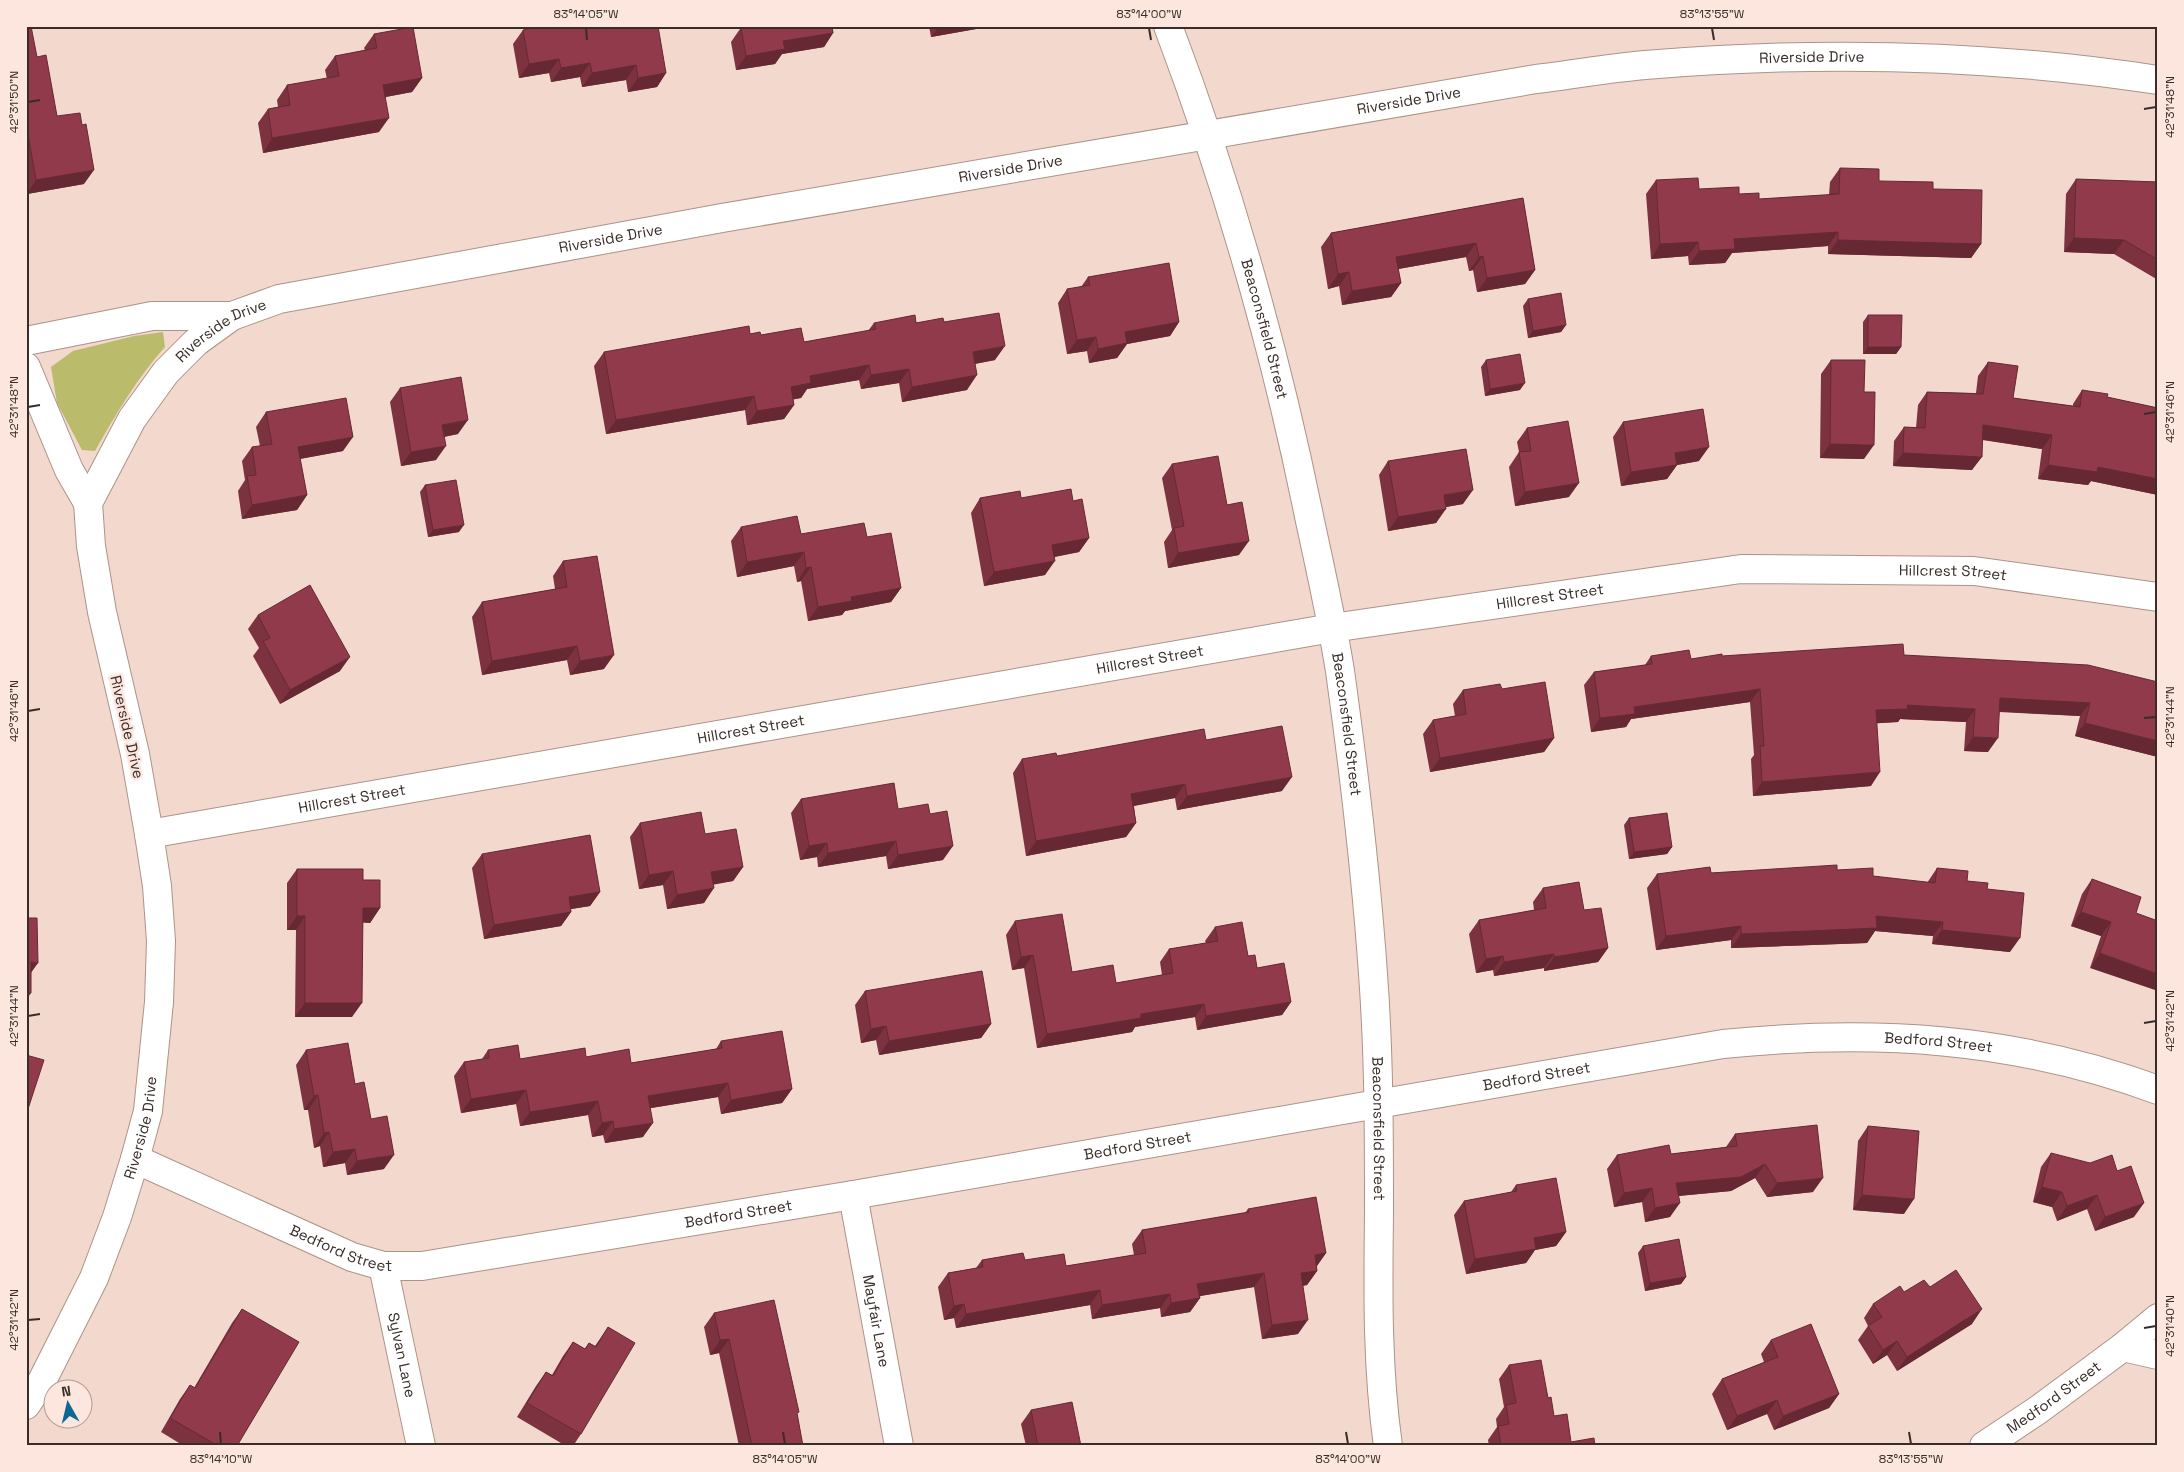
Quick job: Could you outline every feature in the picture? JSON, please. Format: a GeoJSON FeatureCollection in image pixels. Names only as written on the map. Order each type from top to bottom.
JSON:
{"type":"FeatureCollection","features":[{"type":"Feature","properties":{"kind":"street","name":"Beaconsfield Street"},"geometry":{"type":"LineString","coordinates":[[1168,26],[1228,202],[1268,338],[1300,473],[1339,667],[1364,862],[1373,978],[1378,1103],[1378,1340],[1382,1400],[1388,1446]]}},
{"type":"Feature","properties":{"kind":"street","name":"Riverside Drive"},"geometry":{"type":"LineString","coordinates":[[26,1405],[42,1380],[94,1278],[117,1217],[148,1111],[158,1002],[161,940],[157,886],[150,834],[135,754],[102,612],[91,546],[88,503],[132,419],[166,372],[196,342],[232,316],[279,299],[722,218],[1536,80],[1643,66],[1747,59],[1850,57],[1931,59],[1999,62],[2112,73],[2158,80]]}},
{"type":"Feature","properties":{"kind":"street"},"geometry":{"type":"LineString","coordinates":[[26,341],[152,316],[232,316]]}},
{"type":"Feature","properties":{"kind":"street"},"geometry":{"type":"LineString","coordinates":[[26,366],[69,470],[88,503]]}},
{"type":"Feature","properties":{"kind":"street","name":"Hillcrest Street"},"geometry":{"type":"LineString","coordinates":[[150,834],[1332,628],[1741,569],[1974,570],[2158,597]]}},
{"type":"Feature","properties":{"kind":"street","name":"Bedford Street"},"geometry":{"type":"LineString","coordinates":[[135,1159],[352,1257],[383,1266],[422,1266],[853,1195],[1723,1044],[1781,1038],[1845,1036],[1937,1040],[2008,1049],[2087,1066],[2158,1090]]}},
{"type":"Feature","properties":{"kind":"street","name":"Mayfair Lane"},"geometry":{"type":"LineString","coordinates":[[853,1195],[899,1446]]}},
{"type":"Feature","properties":{"kind":"street","name":"Sylvan Lane"},"geometry":{"type":"LineString","coordinates":[[383,1266],[420,1446]]}},
{"type":"Feature","properties":{"kind":"street","name":"Medford Street"},"geometry":{"type":"LineString","coordinates":[[1984,1446],[2038,1410],[2123,1347],[2158,1318]]}},
{"type":"Feature","properties":{"kind":"street"},"geometry":{"type":"LineString","coordinates":[[2123,1347],[2158,1355]]}},
{"type":"Feature","properties":{"kind":"shaded area"},"geometry":{"type":"Polygon","coordinates":[[[163,332],[165,347],[136,384],[95,451],[82,450],[57,403],[51,367],[73,351],[134,336],[163,332]]]}},
{"type":"Feature","properties":{"kind":"building"},"geometry":{"type":"Polygon","coordinates":[[[26,26],[31,26],[37,57],[46,55],[57,116],[80,113],[82,125],[86,124],[94,170],[36,180],[26,123],[26,26]]]}},
{"type":"Feature","properties":{"kind":"building"},"geometry":{"type":"Polygon","coordinates":[[[542,26],[658,26],[666,73],[638,78],[636,65],[592,73],[590,63],[561,68],[559,59],[529,64],[523,30],[542,26]]]}},
{"type":"Feature","properties":{"kind":"building"},"geometry":{"type":"Polygon","coordinates":[[[752,26],[832,26],[833,33],[783,41],[785,49],[746,56],[741,28],[752,26]]]}},
{"type":"Feature","properties":{"kind":"building"},"geometry":{"type":"Polygon","coordinates":[[[413,27],[422,78],[383,85],[389,118],[272,138],[268,109],[290,105],[287,85],[339,76],[335,56],[377,48],[374,34],[413,27]]]}},
{"type":"Feature","properties":{"kind":"building"},"geometry":{"type":"Polygon","coordinates":[[[1840,168],[1879,169],[1879,181],[1933,182],[1933,189],[1982,190],[1981,244],[1838,240],[1838,232],[1734,239],[1735,249],[1699,251],[1698,242],[1660,244],[1656,180],[1698,178],[1699,189],[1739,187],[1739,194],[1759,193],[1759,199],[1839,194],[1840,168]]]}},
{"type":"Feature","properties":{"kind":"building"},"geometry":{"type":"Polygon","coordinates":[[[2076,179],[2158,182],[2158,260],[2124,240],[2074,238],[2076,179]]]}},
{"type":"Feature","properties":{"kind":"building"},"geometry":{"type":"Polygon","coordinates":[[[1523,198],[1535,270],[1487,278],[1483,256],[1479,257],[1476,243],[1396,257],[1401,283],[1352,291],[1349,272],[1338,274],[1331,233],[1523,198]]]}},
{"type":"Feature","properties":{"kind":"building"},"geometry":{"type":"Polygon","coordinates":[[[1169,263],[1179,322],[1125,332],[1127,343],[1098,349],[1096,337],[1077,340],[1067,289],[1090,285],[1088,277],[1169,263]]]}},
{"type":"Feature","properties":{"kind":"building"},"geometry":{"type":"Polygon","coordinates":[[[1561,293],[1566,325],[1533,331],[1528,299],[1561,293]]]}},
{"type":"Feature","properties":{"kind":"building"},"geometry":{"type":"Polygon","coordinates":[[[999,313],[1005,346],[973,352],[977,375],[912,387],[909,369],[871,375],[869,365],[810,376],[811,383],[791,387],[794,405],[757,411],[754,396],[616,420],[604,352],[749,326],[750,334],[760,332],[761,335],[801,328],[804,342],[876,329],[874,323],[915,315],[916,323],[943,318],[944,322],[999,313]]]}},
{"type":"Feature","properties":{"kind":"building"},"geometry":{"type":"Polygon","coordinates":[[[1868,315],[1902,315],[1901,347],[1868,347],[1868,315]]]}},
{"type":"Feature","properties":{"kind":"building"},"geometry":{"type":"Polygon","coordinates":[[[1520,354],[1525,383],[1490,389],[1486,360],[1520,354]]]}},
{"type":"Feature","properties":{"kind":"building"},"geometry":{"type":"Polygon","coordinates":[[[1831,360],[1865,360],[1864,392],[1875,392],[1874,445],[1830,444],[1831,360]]]}},
{"type":"Feature","properties":{"kind":"building"},"geometry":{"type":"Polygon","coordinates":[[[1988,362],[2018,366],[2013,398],[2080,407],[2082,390],[2108,394],[2107,397],[2158,408],[2158,479],[2098,467],[2097,472],[2048,465],[2052,435],[1983,425],[1982,457],[1903,453],[1904,427],[1925,428],[1927,392],[1983,394],[1988,362]]]}},
{"type":"Feature","properties":{"kind":"building"},"geometry":{"type":"Polygon","coordinates":[[[461,377],[468,420],[442,425],[446,446],[411,452],[400,388],[461,377]]]}},
{"type":"Feature","properties":{"kind":"building"},"geometry":{"type":"Polygon","coordinates":[[[346,398],[353,437],[298,447],[307,495],[252,505],[247,476],[256,475],[252,447],[272,444],[266,412],[346,398]]]}},
{"type":"Feature","properties":{"kind":"building"},"geometry":{"type":"Polygon","coordinates":[[[1703,409],[1709,447],[1675,453],[1677,465],[1631,472],[1623,422],[1703,409]]]}},
{"type":"Feature","properties":{"kind":"building"},"geometry":{"type":"Polygon","coordinates":[[[1568,421],[1579,483],[1525,492],[1519,452],[1531,451],[1527,428],[1568,421]]]}},
{"type":"Feature","properties":{"kind":"building"},"geometry":{"type":"Polygon","coordinates":[[[1466,449],[1473,490],[1444,495],[1446,509],[1398,517],[1388,461],[1466,449]]]}},
{"type":"Feature","properties":{"kind":"building"},"geometry":{"type":"Polygon","coordinates":[[[1218,456],[1227,505],[1242,502],[1249,541],[1178,553],[1174,528],[1184,526],[1172,464],[1218,456]]]}},
{"type":"Feature","properties":{"kind":"building"},"geometry":{"type":"Polygon","coordinates":[[[456,480],[464,525],[433,530],[425,485],[456,480]]]}},
{"type":"Feature","properties":{"kind":"building"},"geometry":{"type":"Polygon","coordinates":[[[1071,489],[1073,501],[1082,499],[1089,538],[1052,545],[1055,561],[994,572],[980,498],[1020,491],[1021,498],[1071,489]]]}},
{"type":"Feature","properties":{"kind":"building"},"geometry":{"type":"Polygon","coordinates":[[[797,516],[801,534],[864,523],[867,537],[891,533],[901,588],[851,597],[852,601],[818,607],[811,567],[806,568],[804,552],[747,562],[741,527],[797,516]]]}},
{"type":"Feature","properties":{"kind":"building"},"geometry":{"type":"Polygon","coordinates":[[[597,556],[614,655],[580,661],[577,646],[492,661],[482,602],[567,587],[563,561],[597,556]]]}},
{"type":"Feature","properties":{"kind":"building"},"geometry":{"type":"Polygon","coordinates":[[[310,585],[350,657],[290,690],[263,641],[270,638],[258,615],[310,585]]]}},
{"type":"Feature","properties":{"kind":"building"},"geometry":{"type":"Polygon","coordinates":[[[1903,644],[1904,655],[2088,665],[2158,682],[2158,741],[2085,723],[2090,703],[2000,698],[1998,738],[1973,737],[1975,709],[1907,705],[1908,709],[1876,710],[1880,772],[1762,782],[1760,746],[1764,746],[1760,689],[1634,707],[1635,714],[1600,718],[1594,672],[1652,664],[1651,656],[1689,650],[1691,659],[1722,654],[1722,656],[1903,644]]]}},
{"type":"Feature","properties":{"kind":"building"},"geometry":{"type":"Polygon","coordinates":[[[1545,682],[1554,738],[1440,758],[1433,720],[1466,714],[1463,690],[1500,684],[1502,689],[1545,682]]]}},
{"type":"Feature","properties":{"kind":"building"},"geometry":{"type":"Polygon","coordinates":[[[1282,726],[1292,777],[1187,796],[1185,784],[1131,794],[1136,823],[1036,841],[1022,759],[1056,753],[1057,756],[1204,729],[1206,740],[1282,726]]]}},
{"type":"Feature","properties":{"kind":"building"},"geometry":{"type":"Polygon","coordinates":[[[894,783],[898,809],[928,804],[930,814],[947,811],[953,846],[898,855],[896,841],[828,853],[827,843],[809,846],[801,799],[894,783]]]}},
{"type":"Feature","properties":{"kind":"building"},"geometry":{"type":"Polygon","coordinates":[[[701,812],[705,834],[736,829],[743,867],[711,872],[714,888],[677,895],[673,871],[649,875],[640,823],[701,812]]]}},
{"type":"Feature","properties":{"kind":"building"},"geometry":{"type":"Polygon","coordinates":[[[1667,813],[1672,847],[1634,852],[1629,818],[1667,813]]]}},
{"type":"Feature","properties":{"kind":"building"},"geometry":{"type":"Polygon","coordinates":[[[590,835],[600,892],[569,897],[571,912],[494,925],[482,854],[590,835]]]}},
{"type":"Feature","properties":{"kind":"building"},"geometry":{"type":"Polygon","coordinates":[[[1837,865],[1837,870],[1873,868],[1873,876],[1935,883],[1937,868],[1968,871],[1967,881],[1988,883],[1987,889],[2024,893],[2020,938],[1942,930],[1943,922],[1876,916],[1877,928],[1741,934],[1741,926],[1666,936],[1657,874],[1710,867],[1711,873],[1837,865]]]}},
{"type":"Feature","properties":{"kind":"building"},"geometry":{"type":"Polygon","coordinates":[[[297,869],[363,869],[363,880],[380,880],[380,908],[363,908],[362,1003],[305,1003],[305,916],[297,916],[297,869]]]}},
{"type":"Feature","properties":{"kind":"building"},"geometry":{"type":"Polygon","coordinates":[[[2092,879],[2141,897],[2136,913],[2158,921],[2158,974],[2100,953],[2111,922],[2081,912],[2092,879]]]}},
{"type":"Feature","properties":{"kind":"building"},"geometry":{"type":"Polygon","coordinates":[[[1579,882],[1584,910],[1601,908],[1608,948],[1554,957],[1554,954],[1504,962],[1503,956],[1486,959],[1479,920],[1546,908],[1543,888],[1579,882]]]}},
{"type":"Feature","properties":{"kind":"building"},"geometry":{"type":"Polygon","coordinates":[[[1062,914],[1072,972],[1113,965],[1116,983],[1173,973],[1169,949],[1218,941],[1215,927],[1242,922],[1248,956],[1255,955],[1257,968],[1284,963],[1291,1002],[1206,1016],[1204,1004],[1141,1014],[1141,1018],[1047,1034],[1033,955],[1021,957],[1015,921],[1062,914]]]}},
{"type":"Feature","properties":{"kind":"building"},"geometry":{"type":"Polygon","coordinates":[[[26,918],[37,918],[38,963],[31,962],[31,993],[26,993],[26,918]]]}},
{"type":"Feature","properties":{"kind":"building"},"geometry":{"type":"Polygon","coordinates":[[[982,971],[991,1024],[889,1041],[886,1026],[871,1029],[865,991],[982,971]]]}},
{"type":"Feature","properties":{"kind":"building"},"geometry":{"type":"Polygon","coordinates":[[[782,1031],[792,1089],[731,1100],[728,1083],[648,1096],[653,1123],[614,1129],[613,1121],[602,1123],[598,1101],[530,1112],[526,1090],[471,1099],[464,1062],[489,1058],[488,1050],[518,1045],[520,1059],[585,1048],[586,1057],[629,1049],[631,1063],[722,1048],[721,1041],[782,1031]]]}},
{"type":"Feature","properties":{"kind":"building"},"geometry":{"type":"Polygon","coordinates":[[[348,1043],[355,1084],[364,1082],[371,1119],[387,1116],[394,1155],[357,1161],[355,1149],[333,1152],[329,1132],[324,1133],[318,1095],[314,1096],[306,1050],[348,1043]]]}},
{"type":"Feature","properties":{"kind":"building"},"geometry":{"type":"Polygon","coordinates":[[[26,1055],[44,1060],[26,1115],[26,1055]]]}},
{"type":"Feature","properties":{"kind":"building"},"geometry":{"type":"Polygon","coordinates":[[[1817,1125],[1823,1178],[1777,1183],[1765,1164],[1741,1177],[1676,1183],[1680,1203],[1655,1208],[1652,1188],[1624,1193],[1617,1155],[1669,1145],[1671,1154],[1737,1146],[1735,1134],[1817,1125]]]}},
{"type":"Feature","properties":{"kind":"building"},"geometry":{"type":"Polygon","coordinates":[[[1868,1126],[1919,1131],[1914,1199],[1862,1195],[1868,1126]]]}},
{"type":"Feature","properties":{"kind":"building"},"geometry":{"type":"Polygon","coordinates":[[[2051,1153],[2090,1163],[2112,1155],[2117,1171],[2131,1166],[2144,1203],[2105,1217],[2097,1195],[2067,1206],[2062,1192],[2042,1187],[2051,1153]]]}},
{"type":"Feature","properties":{"kind":"building"},"geometry":{"type":"Polygon","coordinates":[[[1556,1178],[1566,1232],[1534,1238],[1536,1249],[1475,1259],[1464,1201],[1517,1191],[1516,1185],[1556,1178]]]}},
{"type":"Feature","properties":{"kind":"building"},"geometry":{"type":"Polygon","coordinates":[[[1316,1197],[1326,1253],[1315,1255],[1317,1271],[1301,1273],[1308,1320],[1272,1325],[1264,1273],[1197,1284],[1200,1298],[1171,1303],[1170,1294],[1102,1305],[1100,1290],[966,1314],[964,1304],[954,1306],[948,1273],[983,1267],[982,1260],[1023,1253],[1025,1260],[1064,1254],[1066,1266],[1146,1253],[1142,1230],[1249,1212],[1248,1209],[1316,1197]]]}},
{"type":"Feature","properties":{"kind":"building"},"geometry":{"type":"Polygon","coordinates":[[[1679,1239],[1686,1277],[1650,1283],[1643,1246],[1679,1239]]]}},
{"type":"Feature","properties":{"kind":"building"},"geometry":{"type":"Polygon","coordinates":[[[1956,1270],[1982,1309],[1907,1357],[1897,1341],[1883,1350],[1868,1326],[1882,1317],[1873,1304],[1900,1286],[1904,1292],[1924,1280],[1930,1287],[1956,1270]]]}},
{"type":"Feature","properties":{"kind":"building"},"geometry":{"type":"Polygon","coordinates":[[[774,1300],[799,1412],[797,1413],[803,1446],[752,1446],[729,1339],[720,1340],[714,1313],[774,1300]]]}},
{"type":"Feature","properties":{"kind":"building"},"geometry":{"type":"Polygon","coordinates":[[[242,1309],[299,1342],[237,1446],[218,1446],[170,1418],[190,1385],[195,1388],[242,1309]]]}},
{"type":"Feature","properties":{"kind":"building"},"geometry":{"type":"Polygon","coordinates":[[[1811,1324],[1839,1394],[1783,1416],[1777,1400],[1737,1416],[1722,1379],[1778,1357],[1771,1340],[1811,1324]]]}},
{"type":"Feature","properties":{"kind":"building"},"geometry":{"type":"Polygon","coordinates":[[[608,1327],[635,1343],[581,1434],[527,1403],[546,1372],[553,1376],[573,1342],[585,1349],[589,1343],[596,1347],[608,1327]]]}},
{"type":"Feature","properties":{"kind":"building"},"geometry":{"type":"Polygon","coordinates":[[[1541,1360],[1548,1398],[1551,1397],[1554,1416],[1567,1414],[1571,1442],[1594,1438],[1595,1446],[1501,1446],[1498,1426],[1509,1424],[1506,1405],[1516,1403],[1509,1365],[1541,1360]]]}},
{"type":"Feature","properties":{"kind":"building"},"geometry":{"type":"Polygon","coordinates":[[[1072,1402],[1081,1446],[1038,1446],[1031,1410],[1072,1402]]]}}]}
